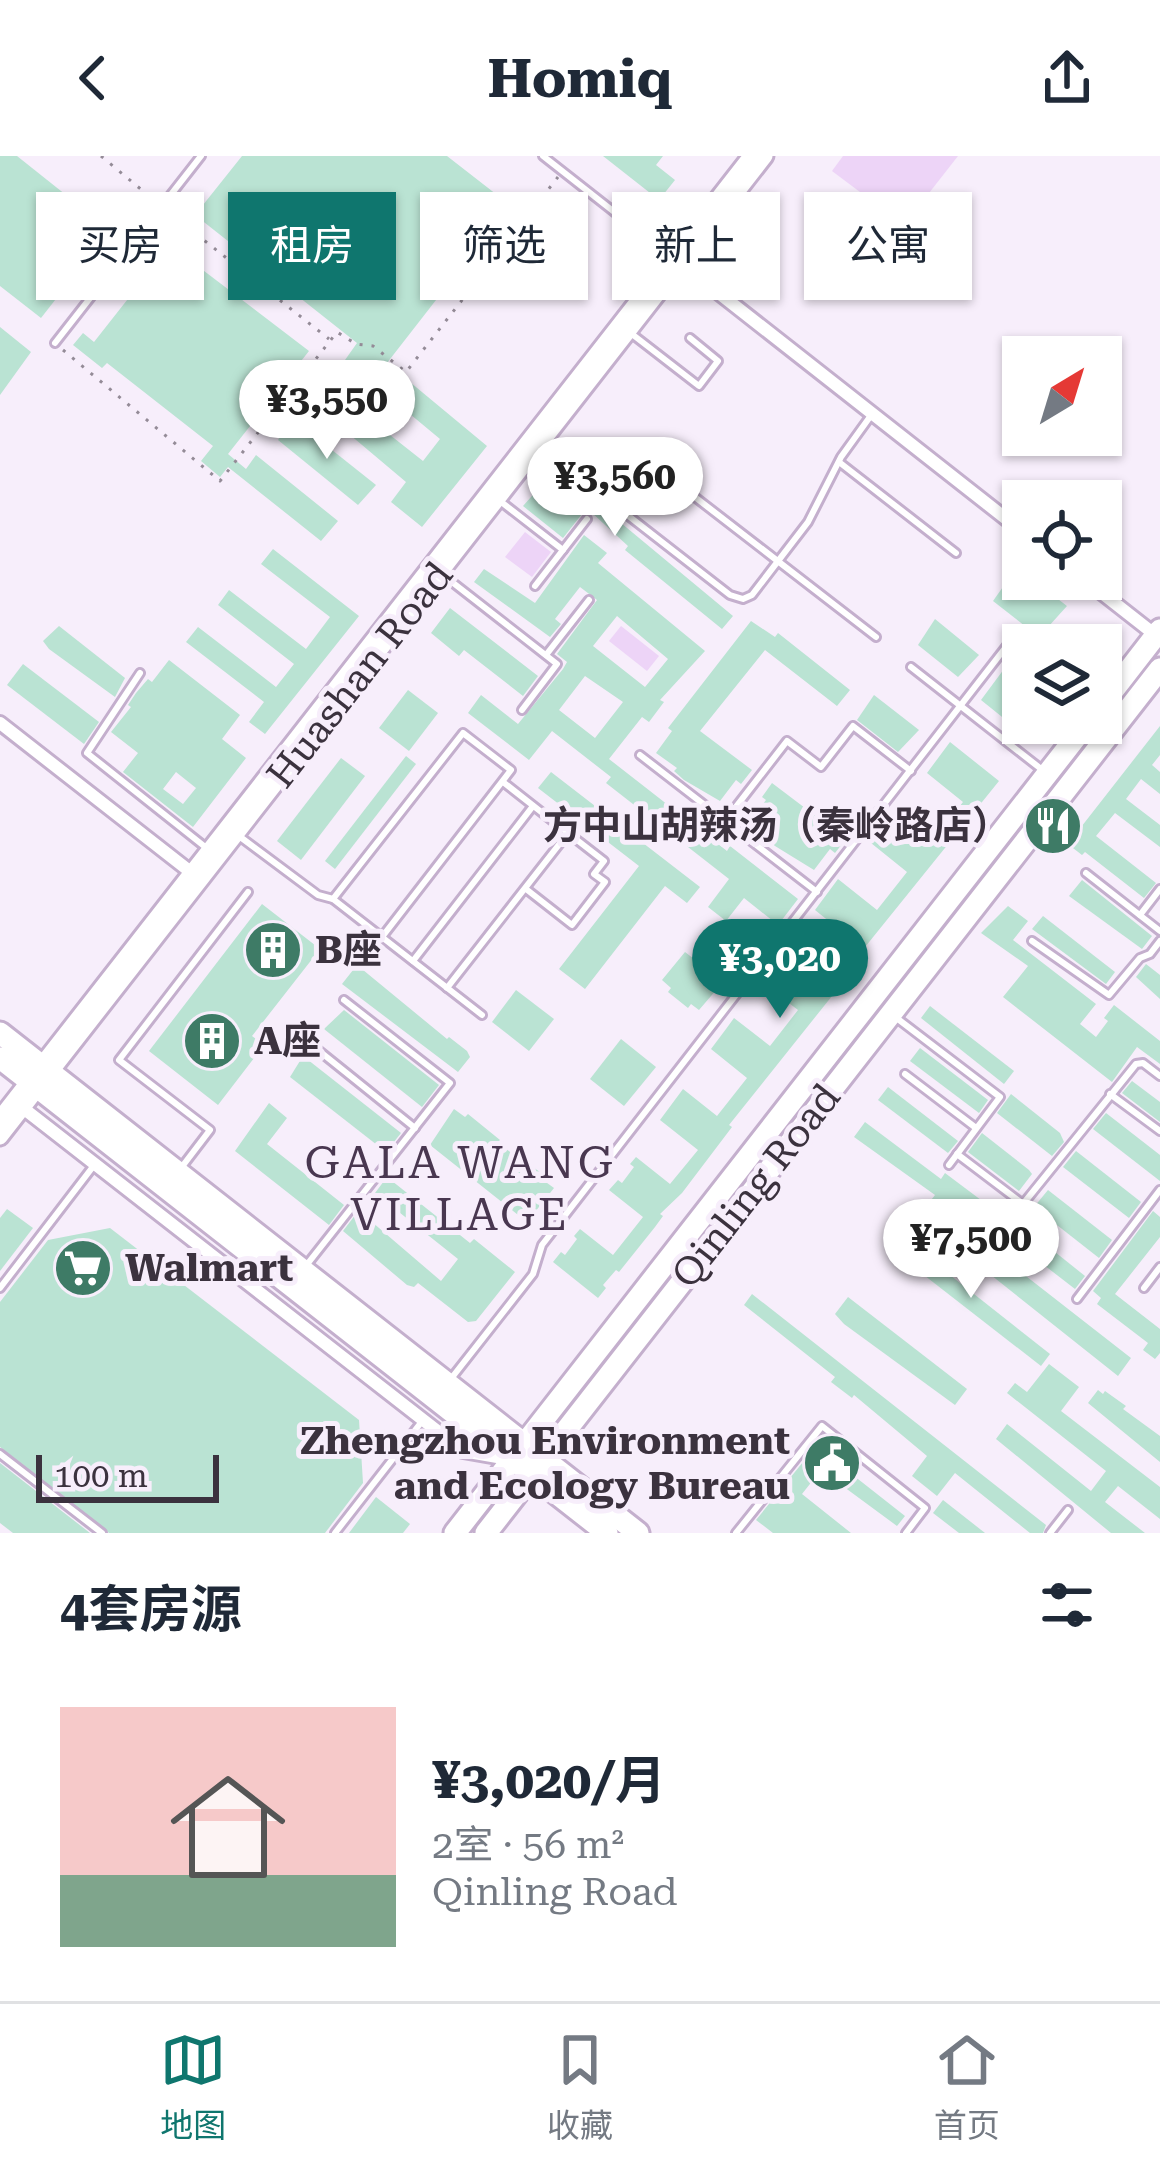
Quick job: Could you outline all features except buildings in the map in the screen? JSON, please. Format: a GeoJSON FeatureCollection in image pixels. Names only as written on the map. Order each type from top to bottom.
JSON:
{"type":"FeatureCollection","features":[{"type":"Feature","properties":{"kind":"main road"},"geometry":{"type":"LineString","coordinates":[[1122,680],[1159,635]]}},
{"type":"Feature","properties":{"kind":"main road","name":"Qinling Road"},"geometry":{"type":"LineString","coordinates":[[486,1533],[1160,669]]}},
{"type":"Feature","properties":{"kind":"main road","name":"Qinling Road"},"geometry":{"type":"LineString","coordinates":[[455,1533],[1071,744]]}},
{"type":"Feature","properties":{"kind":"main road"},"geometry":{"type":"LineString","coordinates":[[0,1033],[40,1077],[519,1452],[638,1533]]}},
{"type":"Feature","properties":{"kind":"main road"},"geometry":{"type":"LineString","coordinates":[[0,1058],[40,1077],[177,1172],[447,1383],[519,1452]]}},
{"type":"Feature","properties":{"kind":"main road"},"geometry":{"type":"LineString","coordinates":[[538,1466],[607,1533]]}},
{"type":"Feature","properties":{"kind":"street","name":"Huashan Road"},"geometry":{"type":"LineString","coordinates":[[725,192],[751,156]]}},
{"type":"Feature","properties":{"kind":"street","name":"Huashan Road"},"geometry":{"type":"LineString","coordinates":[[734,192],[765,156]]}},
{"type":"Feature","properties":{"kind":"street","name":"Huashan Road"},"geometry":{"type":"LineString","coordinates":[[0,1137],[209,850],[644,300]]}},
{"type":"Feature","properties":{"kind":"street","name":"Huashan Road"},"geometry":{"type":"LineString","coordinates":[[0,1118],[40,1077],[237,833],[649,300]]}},
{"type":"Feature","properties":{"kind":"street"},"geometry":{"type":"LineString","coordinates":[[727,300],[1002,516]]}},
{"type":"Feature","properties":{"kind":"street"},"geometry":{"type":"LineString","coordinates":[[1112,600],[1159,635]]}},
{"type":"Feature","properties":{"kind":"street"},"geometry":{"type":"LineString","coordinates":[[0,723],[192,873]]}},
{"type":"Feature","properties":{"kind":"street"},"geometry":{"type":"LineString","coordinates":[[23,1108],[463,1451],[519,1452]]}},
{"type":"Feature","properties":{"kind":"lane"},"geometry":{"type":"LineString","coordinates":[[172,192],[201,156]]}},
{"type":"Feature","properties":{"kind":"lane"},"geometry":{"type":"LineString","coordinates":[[543,156],[612,210]]}},
{"type":"Feature","properties":{"kind":"lane"},"geometry":{"type":"LineString","coordinates":[[55,344],[89,300]]}},
{"type":"Feature","properties":{"kind":"lane"},"geometry":{"type":"LineString","coordinates":[[628,331],[699,386],[718,361],[690,338]]}},
{"type":"Feature","properties":{"kind":"lane"},"geometry":{"type":"LineString","coordinates":[[538,446],[730,595],[742,599],[752,596],[808,522],[839,462],[872,414]]}},
{"type":"Feature","properties":{"kind":"lane"},"geometry":{"type":"LineString","coordinates":[[625,443],[876,637]]}},
{"type":"Feature","properties":{"kind":"lane"},"geometry":{"type":"LineString","coordinates":[[839,462],[956,553]]}},
{"type":"Feature","properties":{"kind":"lane"},"geometry":{"type":"LineString","coordinates":[[497,499],[563,550]]}},
{"type":"Feature","properties":{"kind":"lane"},"geometry":{"type":"LineString","coordinates":[[535,586],[587,519]]}},
{"type":"Feature","properties":{"kind":"lane"},"geometry":{"type":"LineString","coordinates":[[440,573],[557,664],[522,710]]}},
{"type":"Feature","properties":{"kind":"lane"},"geometry":{"type":"LineString","coordinates":[[546,655],[589,600]]}},
{"type":"Feature","properties":{"kind":"lane"},"geometry":{"type":"LineString","coordinates":[[447,1383],[533,1274],[542,1245],[1002,652]]}},
{"type":"Feature","properties":{"kind":"lane"},"geometry":{"type":"LineString","coordinates":[[910,667],[1047,774]]}},
{"type":"Feature","properties":{"kind":"lane"},"geometry":{"type":"LineString","coordinates":[[140,673],[87,753],[209,850]]}},
{"type":"Feature","properties":{"kind":"lane"},"geometry":{"type":"LineString","coordinates":[[725,821],[788,741],[821,767],[853,726],[911,771]]}},
{"type":"Feature","properties":{"kind":"lane"},"geometry":{"type":"LineString","coordinates":[[333,899],[463,733],[512,770],[382,937]]}},
{"type":"Feature","properties":{"kind":"lane"},"geometry":{"type":"LineString","coordinates":[[640,755],[817,892]]}},
{"type":"Feature","properties":{"kind":"lane"},"geometry":{"type":"LineString","coordinates":[[502,782],[604,861],[594,874],[605,882],[572,925],[525,888]]}},
{"type":"Feature","properties":{"kind":"lane"},"geometry":{"type":"LineString","coordinates":[[412,961],[533,806]]}},
{"type":"Feature","properties":{"kind":"lane"},"geometry":{"type":"LineString","coordinates":[[237,833],[318,896],[333,899],[482,1015]]}},
{"type":"Feature","properties":{"kind":"lane"},"geometry":{"type":"LineString","coordinates":[[447,988],[568,833]]}},
{"type":"Feature","properties":{"kind":"lane"},"geometry":{"type":"LineString","coordinates":[[1086,874],[1160,931]]}},
{"type":"Feature","properties":{"kind":"lane"},"geometry":{"type":"LineString","coordinates":[[1140,915],[1160,889]]}},
{"type":"Feature","properties":{"kind":"lane"},"geometry":{"type":"LineString","coordinates":[[177,1172],[210,1130],[119,1060],[248,892]]}},
{"type":"Feature","properties":{"kind":"lane"},"geometry":{"type":"LineString","coordinates":[[1032,941],[1109,995],[1160,941]]}},
{"type":"Feature","properties":{"kind":"lane"},"geometry":{"type":"LineString","coordinates":[[302,1270],[450,1083],[344,1000]]}},
{"type":"Feature","properties":{"kind":"lane"},"geometry":{"type":"LineString","coordinates":[[891,1014],[1000,1097],[949,1165]]}},
{"type":"Feature","properties":{"kind":"lane"},"geometry":{"type":"LineString","coordinates":[[317,1050],[415,1128]]}},
{"type":"Feature","properties":{"kind":"lane"},"geometry":{"type":"LineString","coordinates":[[957,1154],[1023,1204],[1136,1064],[1160,1076]]}},
{"type":"Feature","properties":{"kind":"lane"},"geometry":{"type":"LineString","coordinates":[[905,1074],[976,1128]]}},
{"type":"Feature","properties":{"kind":"lane"},"geometry":{"type":"LineString","coordinates":[[1111,1094],[1160,1131]]}},
{"type":"Feature","properties":{"kind":"lane"},"geometry":{"type":"LineString","coordinates":[[0,1288],[95,1164]]}},
{"type":"Feature","properties":{"kind":"lane"},"geometry":{"type":"LineString","coordinates":[[1077,1299],[1160,1190]]}},
{"type":"Feature","properties":{"kind":"lane"},"geometry":{"type":"LineString","coordinates":[[1144,1288],[1160,1268]]}},
{"type":"Feature","properties":{"kind":"lane"},"geometry":{"type":"LineString","coordinates":[[335,1533],[422,1420]]}},
{"type":"Feature","properties":{"kind":"lane"},"geometry":{"type":"LineString","coordinates":[[736,1533],[822,1426],[925,1508],[906,1533]]}},
{"type":"Feature","properties":{"kind":"lane"},"geometry":{"type":"LineString","coordinates":[[0,1454],[102,1533]]}},
{"type":"Feature","properties":{"kind":"lane"},"geometry":{"type":"LineString","coordinates":[[1050,1533],[1068,1510]]}},
{"type":"Feature","properties":{"kind":"path"},"geometry":{"type":"LineString","coordinates":[[101,156],[144,192]]}},
{"type":"Feature","properties":{"kind":"path"},"geometry":{"type":"LineString","coordinates":[[55,344],[220,481],[337,332],[356,344],[373,346],[406,372],[562,171]]}},
{"type":"Feature","properties":{"kind":"path"},"geometry":{"type":"LineString","coordinates":[[204,240],[330,340]]}},
{"type":"Feature","properties":{"kind":"shaded area"},"geometry":{"type":"Polygon","coordinates":[[[843,156],[958,156],[930,192],[860,192],[832,171],[843,156]]]}},
{"type":"Feature","properties":{"kind":"shaded area"},"geometry":{"type":"Polygon","coordinates":[[[525,532],[551,552],[532,577],[505,557],[525,532]]]}},
{"type":"Feature","properties":{"kind":"shaded area"},"geometry":{"type":"Polygon","coordinates":[[[621,626],[659,656],[647,671],[609,641],[621,626]]]}},
{"type":"Feature","properties":{"kind":"place","name":"方中山胡辣汤（秦岭路店）"},"geometry":{"type":"Point","coordinates":[1053,826]}},
{"type":"Feature","properties":{"kind":"place","name":"B座"},"geometry":{"type":"Point","coordinates":[273,950]}},
{"type":"Feature","properties":{"kind":"place","name":"A座"},"geometry":{"type":"Point","coordinates":[212,1041]}},
{"type":"Feature","properties":{"kind":"place","name":"Walmart"},"geometry":{"type":"Point","coordinates":[83,1268]}},
{"type":"Feature","properties":{"kind":"place","name":"Zhengzhou Environment and Ecology Bureau"},"geometry":{"type":"Point","coordinates":[832,1463]}},
{"type":"Feature","properties":{"kind":"district","name":"GALA WANG VILLAGE"},"geometry":{"type":"Point","coordinates":[460,1188]}}]}
